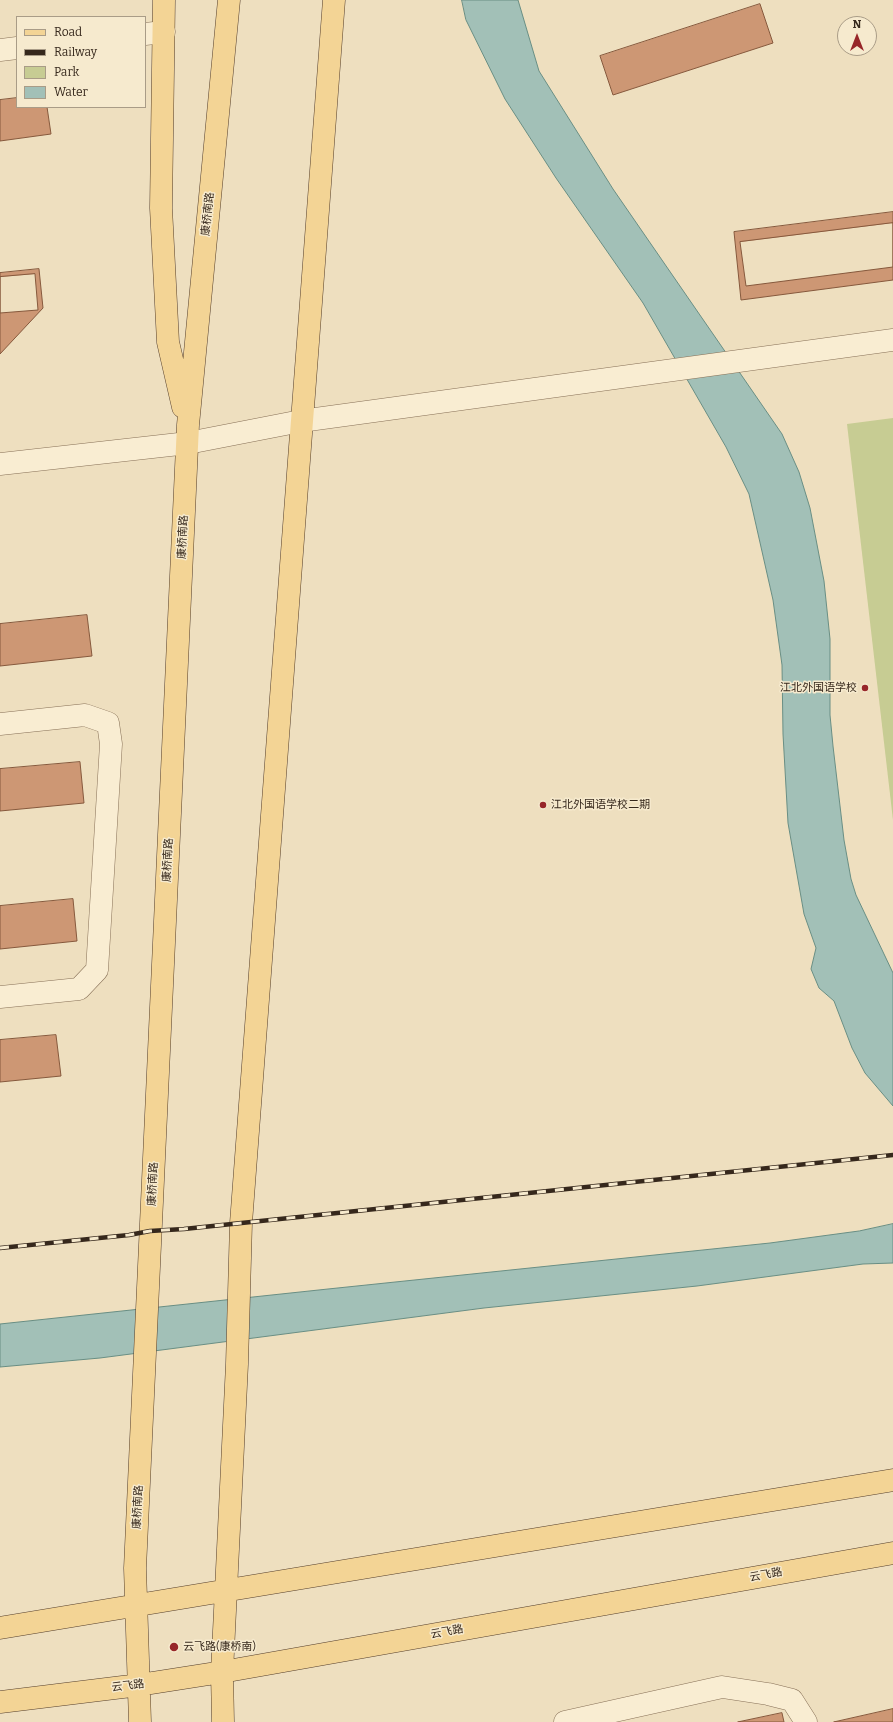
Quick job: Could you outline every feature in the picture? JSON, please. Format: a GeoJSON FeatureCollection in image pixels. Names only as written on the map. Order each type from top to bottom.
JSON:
{"type":"FeatureCollection","features":[{"type":"Feature","properties":{"kind":"main road"},"geometry":{"type":"LineString","coordinates":[[164,0],[154,33],[168,342],[188,434]]}},
{"type":"Feature","properties":{"kind":"main road","name":"康桥南路"},"geometry":{"type":"LineString","coordinates":[[140,1722],[135,1568],[188,434],[229,0]]}},
{"type":"Feature","properties":{"kind":"main road"},"geometry":{"type":"LineString","coordinates":[[223,1722],[222,1672],[225,1590],[237,1364],[242,1207],[334,0]]}},
{"type":"Feature","properties":{"kind":"main road"},"geometry":{"type":"LineString","coordinates":[[0,1628],[893,1480]]}},
{"type":"Feature","properties":{"kind":"main road","name":"云飞路"},"geometry":{"type":"LineString","coordinates":[[0,1702],[139,1685],[222,1672],[893,1553]]}},
{"type":"Feature","properties":{"kind":"street"},"geometry":{"type":"LineString","coordinates":[[0,50],[16,48]]}},
{"type":"Feature","properties":{"kind":"street"},"geometry":{"type":"LineString","coordinates":[[0,464],[188,434],[301,422],[893,340]]}},
{"type":"Feature","properties":{"kind":"street"},"geometry":{"type":"LineString","coordinates":[[0,724],[86,715],[108,723],[111,744],[97,970],[79,989],[0,998]]}},
{"type":"Feature","properties":{"kind":"street"},"geometry":{"type":"LineString","coordinates":[[565,1722],[722,1687],[768,1694],[792,1700],[806,1722]]}},
{"type":"Feature","properties":{"kind":"green space"},"geometry":{"type":"Polygon","coordinates":[[[893,418],[893,820],[847,424],[893,418]]]}},
{"type":"Feature","properties":{"kind":"water"},"geometry":{"type":"Polygon","coordinates":[[[462,0],[518,0],[539,71],[613,189],[782,434],[799,472],[810,508],[824,581],[830,639],[830,715],[844,840],[851,879],[856,895],[893,973],[893,1106],[865,1073],[852,1048],[834,1001],[819,988],[811,969],[816,948],[804,914],[788,823],[783,734],[782,665],[773,600],[749,494],[726,447],[643,303],[556,178],[505,99],[466,20],[462,0]]]}},
{"type":"Feature","properties":{"kind":"water"},"geometry":{"type":"Polygon","coordinates":[[[893,1224],[893,1263],[863,1264],[697,1286],[484,1308],[100,1358],[0,1367],[0,1324],[770,1243],[859,1231],[893,1224]]]}},
{"type":"Feature","properties":{"kind":"building"},"geometry":{"type":"Polygon","coordinates":[[[760,4],[773,43],[613,95],[600,56],[760,4]]]}},
{"type":"Feature","properties":{"kind":"building"},"geometry":{"type":"Polygon","coordinates":[[[16,98],[16,108],[47,108],[51,134],[0,141],[0,100],[16,98]]]}},
{"type":"Feature","properties":{"kind":"building"},"geometry":{"type":"Polygon","coordinates":[[[893,212],[893,280],[741,300],[734,232],[893,212]]]}},
{"type":"Feature","properties":{"kind":"building"},"geometry":{"type":"Polygon","coordinates":[[[893,223],[893,267],[746,286],[740,242],[893,223]]]}},
{"type":"Feature","properties":{"kind":"building"},"geometry":{"type":"Polygon","coordinates":[[[39,269],[43,308],[0,354],[0,273],[39,269]]]}},
{"type":"Feature","properties":{"kind":"building"},"geometry":{"type":"Polygon","coordinates":[[[35,274],[38,310],[0,313],[0,277],[35,274]]]}},
{"type":"Feature","properties":{"kind":"building"},"geometry":{"type":"Polygon","coordinates":[[[87,615],[92,656],[0,666],[0,624],[87,615]]]}},
{"type":"Feature","properties":{"kind":"building"},"geometry":{"type":"Polygon","coordinates":[[[80,762],[84,803],[0,811],[0,769],[80,762]]]}},
{"type":"Feature","properties":{"kind":"building"},"geometry":{"type":"Polygon","coordinates":[[[73,899],[77,941],[0,949],[0,906],[73,899]]]}},
{"type":"Feature","properties":{"kind":"building"},"geometry":{"type":"Polygon","coordinates":[[[56,1035],[61,1076],[0,1082],[0,1040],[56,1035]]]}},
{"type":"Feature","properties":{"kind":"building"},"geometry":{"type":"Polygon","coordinates":[[[893,1709],[893,1722],[834,1722],[893,1709]]]}},
{"type":"Feature","properties":{"kind":"building"},"geometry":{"type":"Polygon","coordinates":[[[782,1713],[784,1722],[738,1722],[782,1713]]]}},
{"type":"Feature","properties":{"kind":"railway"},"geometry":{"type":"LineString","coordinates":[[0,1248],[129,1235],[150,1231],[184,1229],[893,1155]]}},
{"type":"Feature","properties":{"kind":"place","name":"江北外国语学校"},"geometry":{"type":"Point","coordinates":[865,688]}},
{"type":"Feature","properties":{"kind":"place","name":"江北外国语学校二期"},"geometry":{"type":"Point","coordinates":[543,805]}},
{"type":"Feature","properties":{"kind":"place","name":"云飞路(康桥南)"},"geometry":{"type":"Point","coordinates":[174,1647]}}]}
